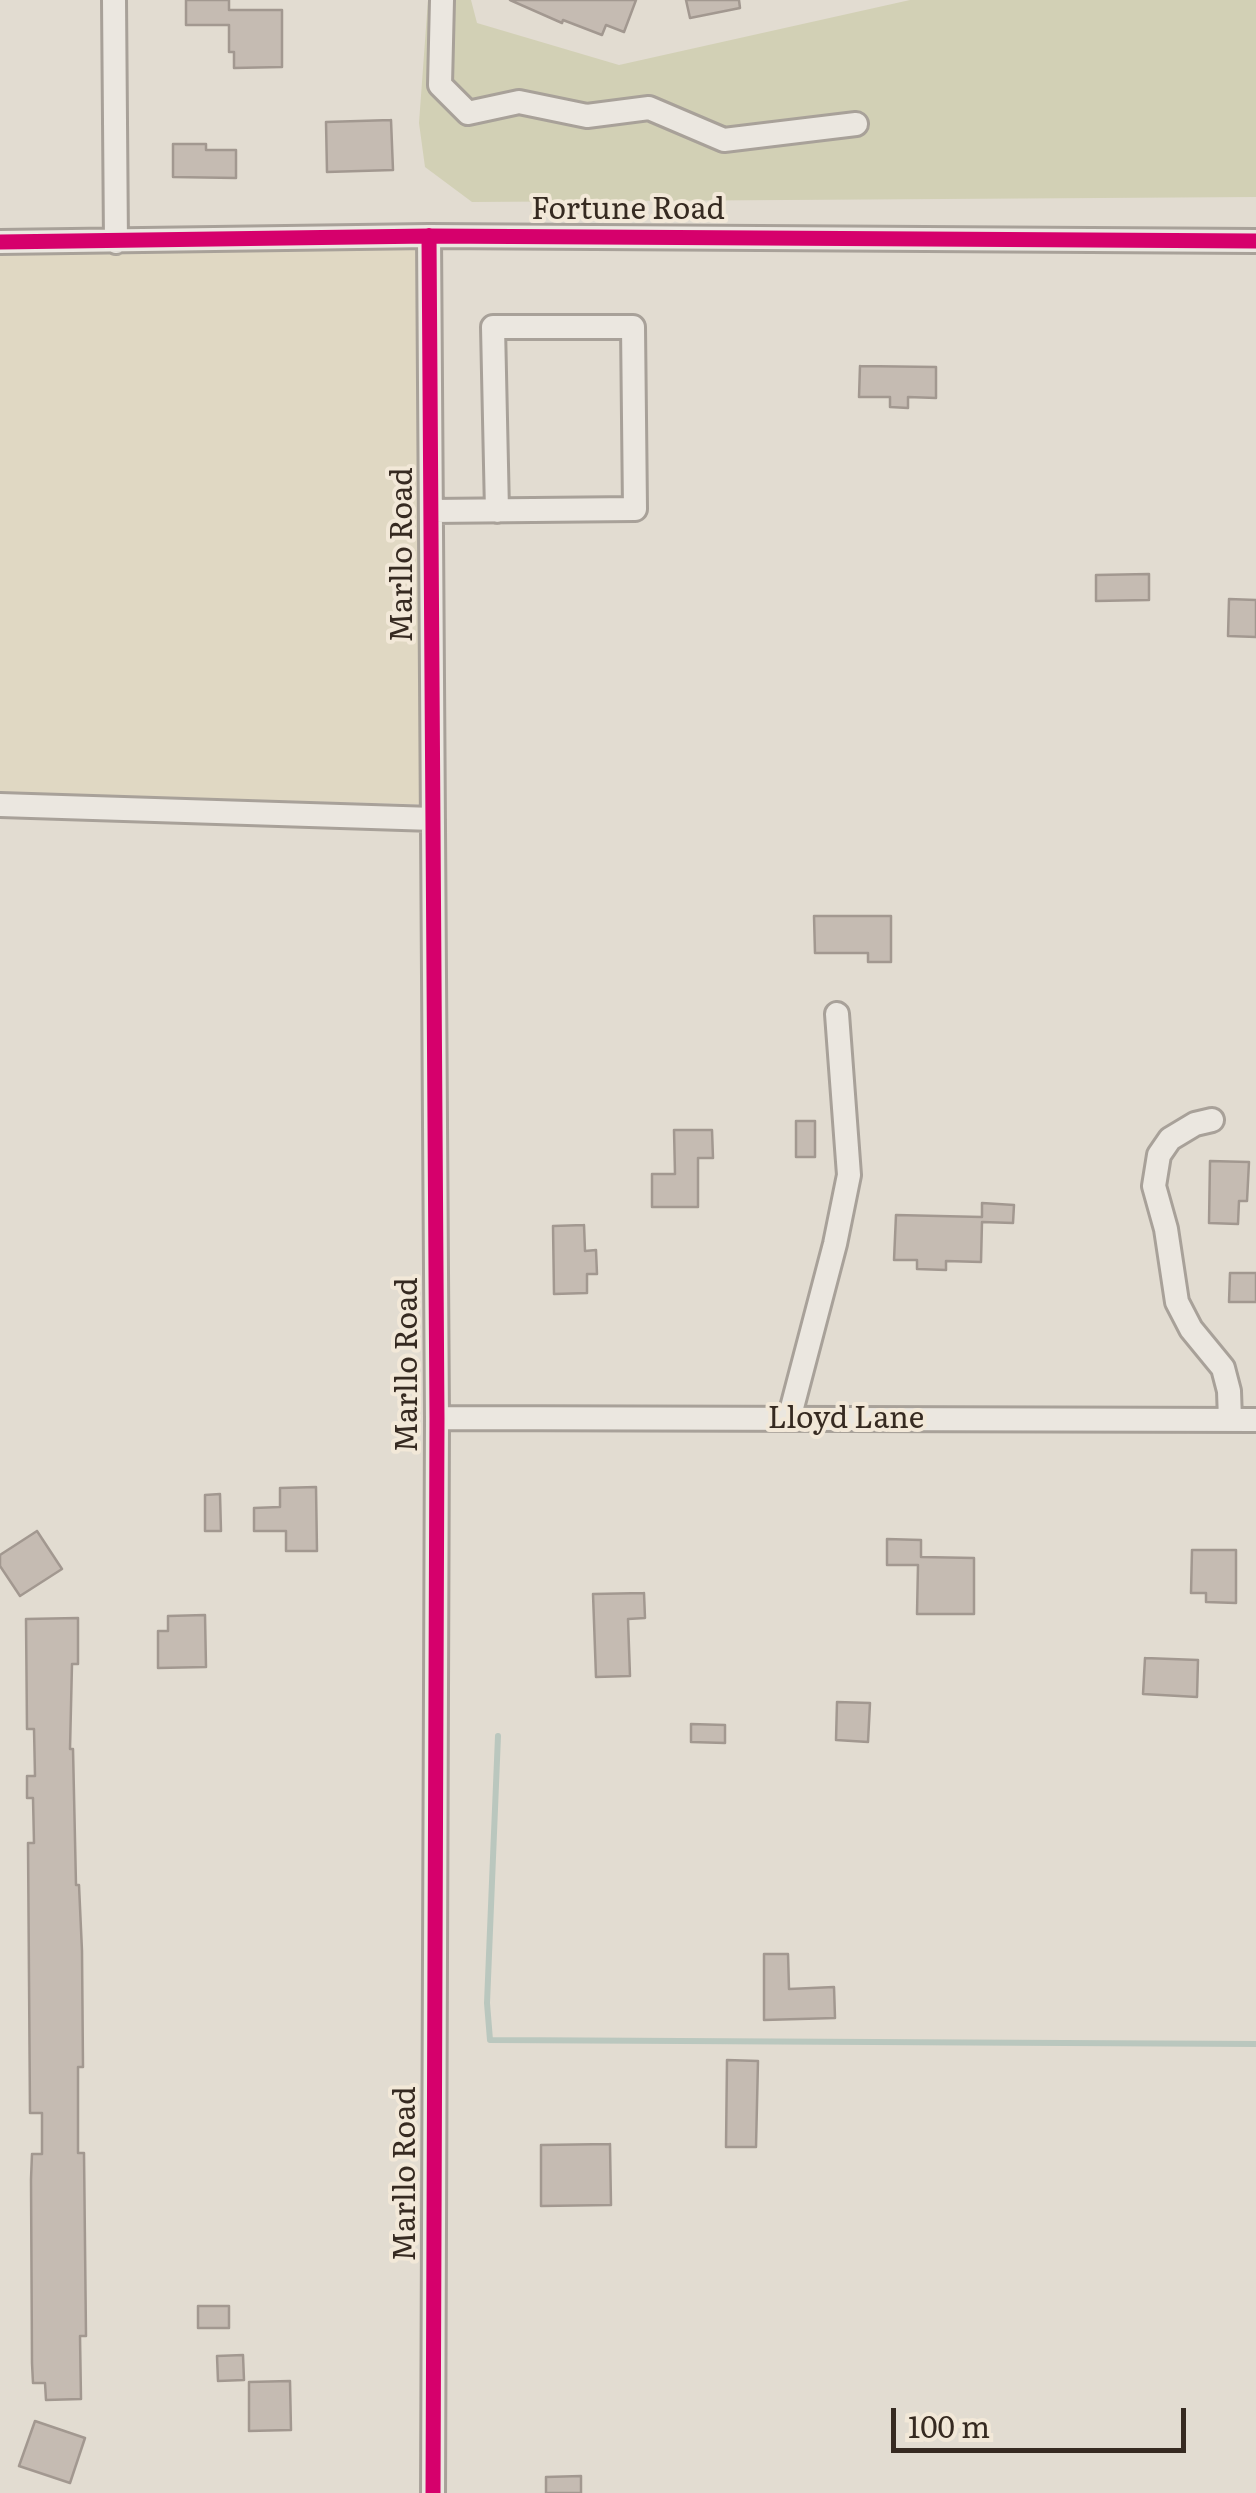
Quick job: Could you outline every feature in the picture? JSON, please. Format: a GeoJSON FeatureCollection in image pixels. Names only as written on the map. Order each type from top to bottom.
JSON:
{"type":"FeatureCollection","features":[{"type":"Feature","properties":{"kind":"street"},"geometry":{"type":"LineString","coordinates":[[114,0],[116,242]]}},
{"type":"Feature","properties":{"kind":"street"},"geometry":{"type":"LineString","coordinates":[[442,0],[440,84],[468,113],[518,102],[586,116],[649,108],[724,140],[856,124]]}},
{"type":"Feature","properties":{"kind":"street","name":"Fortune Road"},"geometry":{"type":"LineString","coordinates":[[0,242],[429,236],[1256,241]]}},
{"type":"Feature","properties":{"kind":"street","name":"Marllo Road"},"geometry":{"type":"LineString","coordinates":[[429,236],[436,1418],[433,2493]]}},
{"type":"Feature","properties":{"kind":"street"},"geometry":{"type":"LineString","coordinates":[[430,511],[636,509],[634,328],[493,327],[497,510]]}},
{"type":"Feature","properties":{"kind":"street"},"geometry":{"type":"LineString","coordinates":[[0,805],[432,818]]}},
{"type":"Feature","properties":{"kind":"street"},"geometry":{"type":"LineString","coordinates":[[790,1419],[836,1244],[849,1175],[836,1014]]}},
{"type":"Feature","properties":{"kind":"street"},"geometry":{"type":"LineString","coordinates":[[1212,1120],[1195,1124],[1170,1139],[1154,1169],[1154,1186],[1166,1229],[1178,1302],[1191,1329],[1222,1368],[1229,1391],[1230,1420]]}},
{"type":"Feature","properties":{"kind":"street","name":"Lloyd Lane"},"geometry":{"type":"LineString","coordinates":[[436,1418],[1256,1420]]}},
{"type":"Feature","properties":{"kind":"shaded area"},"geometry":{"type":"Polygon","coordinates":[[[428,0],[471,0],[477,23],[619,65],[910,0],[1256,0],[1256,197],[472,202],[425,167],[419,123],[428,0]]]}},
{"type":"Feature","properties":{"kind":"shaded area"},"geometry":{"type":"Polygon","coordinates":[[[440,248],[446,805],[0,793],[0,253],[440,248]]]}},
{"type":"Feature","properties":{"kind":"building"},"geometry":{"type":"Polygon","coordinates":[[[186,0],[229,0],[229,10],[282,10],[282,67],[234,68],[234,52],[229,52],[229,25],[186,25],[186,0]]]}},
{"type":"Feature","properties":{"kind":"building"},"geometry":{"type":"Polygon","coordinates":[[[510,0],[636,0],[624,32],[606,25],[602,35],[563,20],[562,23],[510,0]]]}},
{"type":"Feature","properties":{"kind":"building"},"geometry":{"type":"Polygon","coordinates":[[[686,0],[739,0],[740,8],[690,18],[686,0]]]}},
{"type":"Feature","properties":{"kind":"building"},"geometry":{"type":"Polygon","coordinates":[[[391,120],[393,170],[327,172],[326,122],[391,120]]]}},
{"type":"Feature","properties":{"kind":"building"},"geometry":{"type":"Polygon","coordinates":[[[173,144],[206,144],[206,150],[236,150],[236,178],[173,177],[173,144]]]}},
{"type":"Feature","properties":{"kind":"building"},"geometry":{"type":"Polygon","coordinates":[[[860,366],[936,367],[936,398],[908,397],[908,408],[890,407],[890,397],[859,397],[860,366]]]}},
{"type":"Feature","properties":{"kind":"building"},"geometry":{"type":"Polygon","coordinates":[[[1149,574],[1149,600],[1096,601],[1096,575],[1149,574]]]}},
{"type":"Feature","properties":{"kind":"building"},"geometry":{"type":"Polygon","coordinates":[[[1229,599],[1256,600],[1256,637],[1228,636],[1229,599]]]}},
{"type":"Feature","properties":{"kind":"building"},"geometry":{"type":"Polygon","coordinates":[[[814,916],[891,916],[891,962],[868,962],[868,953],[815,953],[814,916]]]}},
{"type":"Feature","properties":{"kind":"building"},"geometry":{"type":"Polygon","coordinates":[[[796,1121],[815,1121],[815,1157],[796,1157],[796,1121]]]}},
{"type":"Feature","properties":{"kind":"building"},"geometry":{"type":"Polygon","coordinates":[[[674,1130],[712,1130],[713,1158],[698,1158],[698,1207],[652,1207],[652,1174],[675,1174],[674,1130]]]}},
{"type":"Feature","properties":{"kind":"building"},"geometry":{"type":"Polygon","coordinates":[[[1210,1161],[1249,1162],[1247,1201],[1239,1201],[1238,1224],[1209,1223],[1210,1161]]]}},
{"type":"Feature","properties":{"kind":"building"},"geometry":{"type":"Polygon","coordinates":[[[982,1203],[1014,1205],[1013,1223],[982,1222],[981,1262],[946,1261],[946,1270],[917,1269],[917,1260],[894,1260],[896,1215],[982,1217],[982,1203]]]}},
{"type":"Feature","properties":{"kind":"building"},"geometry":{"type":"Polygon","coordinates":[[[584,1225],[585,1251],[596,1250],[597,1274],[587,1274],[587,1293],[554,1294],[553,1226],[584,1225]]]}},
{"type":"Feature","properties":{"kind":"building"},"geometry":{"type":"Polygon","coordinates":[[[1230,1273],[1256,1273],[1256,1302],[1229,1302],[1230,1273]]]}},
{"type":"Feature","properties":{"kind":"building"},"geometry":{"type":"Polygon","coordinates":[[[316,1487],[317,1551],[286,1551],[286,1531],[254,1531],[254,1508],[280,1507],[280,1488],[316,1487]]]}},
{"type":"Feature","properties":{"kind":"building"},"geometry":{"type":"Polygon","coordinates":[[[220,1494],[221,1531],[205,1531],[205,1495],[220,1494]]]}},
{"type":"Feature","properties":{"kind":"building"},"geometry":{"type":"Polygon","coordinates":[[[37,1531],[62,1569],[20,1596],[0,1566],[0,1555],[37,1531]]]}},
{"type":"Feature","properties":{"kind":"building"},"geometry":{"type":"Polygon","coordinates":[[[887,1539],[921,1540],[921,1557],[974,1558],[974,1614],[917,1614],[918,1565],[887,1565],[887,1539]]]}},
{"type":"Feature","properties":{"kind":"building"},"geometry":{"type":"Polygon","coordinates":[[[1192,1550],[1236,1550],[1236,1603],[1206,1602],[1206,1593],[1191,1593],[1192,1550]]]}},
{"type":"Feature","properties":{"kind":"building"},"geometry":{"type":"Polygon","coordinates":[[[644,1593],[645,1618],[628,1619],[630,1676],[596,1677],[593,1594],[644,1593]]]}},
{"type":"Feature","properties":{"kind":"building"},"geometry":{"type":"Polygon","coordinates":[[[205,1615],[206,1667],[158,1668],[158,1631],[168,1631],[168,1616],[205,1615]]]}},
{"type":"Feature","properties":{"kind":"building"},"geometry":{"type":"Polygon","coordinates":[[[78,1618],[78,1664],[72,1664],[70,1749],[82,1951],[83,2067],[78,2067],[78,2153],[84,2153],[86,2336],[80,2336],[81,2399],[46,2400],[45,2383],[33,2383],[32,2363],[32,2154],[42,2154],[42,2113],[30,2113],[28,1843],[34,1843],[33,1798],[27,1798],[27,1776],[35,1776],[34,1729],[27,1729],[26,1619],[78,1618]]]}},
{"type":"Feature","properties":{"kind":"building"},"geometry":{"type":"Polygon","coordinates":[[[1145,1658],[1198,1660],[1197,1697],[1143,1694],[1145,1658]]]}},
{"type":"Feature","properties":{"kind":"building"},"geometry":{"type":"Polygon","coordinates":[[[837,1702],[870,1703],[868,1742],[836,1740],[837,1702]]]}},
{"type":"Feature","properties":{"kind":"building"},"geometry":{"type":"Polygon","coordinates":[[[691,1724],[725,1725],[725,1743],[691,1742],[691,1724]]]}},
{"type":"Feature","properties":{"kind":"building"},"geometry":{"type":"Polygon","coordinates":[[[764,1954],[788,1954],[789,1989],[834,1987],[835,2018],[764,2020],[764,1954]]]}},
{"type":"Feature","properties":{"kind":"building"},"geometry":{"type":"Polygon","coordinates":[[[727,2060],[758,2061],[756,2147],[726,2147],[727,2060]]]}},
{"type":"Feature","properties":{"kind":"building"},"geometry":{"type":"Polygon","coordinates":[[[610,2144],[611,2205],[541,2206],[541,2145],[610,2144]]]}},
{"type":"Feature","properties":{"kind":"building"},"geometry":{"type":"Polygon","coordinates":[[[198,2306],[229,2306],[229,2328],[198,2328],[198,2306]]]}},
{"type":"Feature","properties":{"kind":"building"},"geometry":{"type":"Polygon","coordinates":[[[243,2355],[244,2380],[218,2381],[217,2356],[243,2355]]]}},
{"type":"Feature","properties":{"kind":"building"},"geometry":{"type":"Polygon","coordinates":[[[290,2381],[291,2430],[249,2431],[249,2382],[290,2381]]]}},
{"type":"Feature","properties":{"kind":"building"},"geometry":{"type":"Polygon","coordinates":[[[35,2421],[85,2438],[70,2483],[19,2466],[35,2421]]]}},
{"type":"Feature","properties":{"kind":"building"},"geometry":{"type":"Polygon","coordinates":[[[581,2476],[581,2493],[546,2493],[546,2477],[581,2476]]]}},
{"type":"Feature","properties":{"kind":"waterway"},"geometry":{"type":"LineString","coordinates":[[498,1736],[487,2003],[490,2040],[1256,2044]]}},
{"type":"Feature","properties":{"kind":"cycle path"},"geometry":{"type":"LineString","coordinates":[[429,236],[437,1418],[433,2493]]}},
{"type":"Feature","properties":{"kind":"cycle path"},"geometry":{"type":"LineString","coordinates":[[0,242],[429,236],[1256,241]]}}]}
